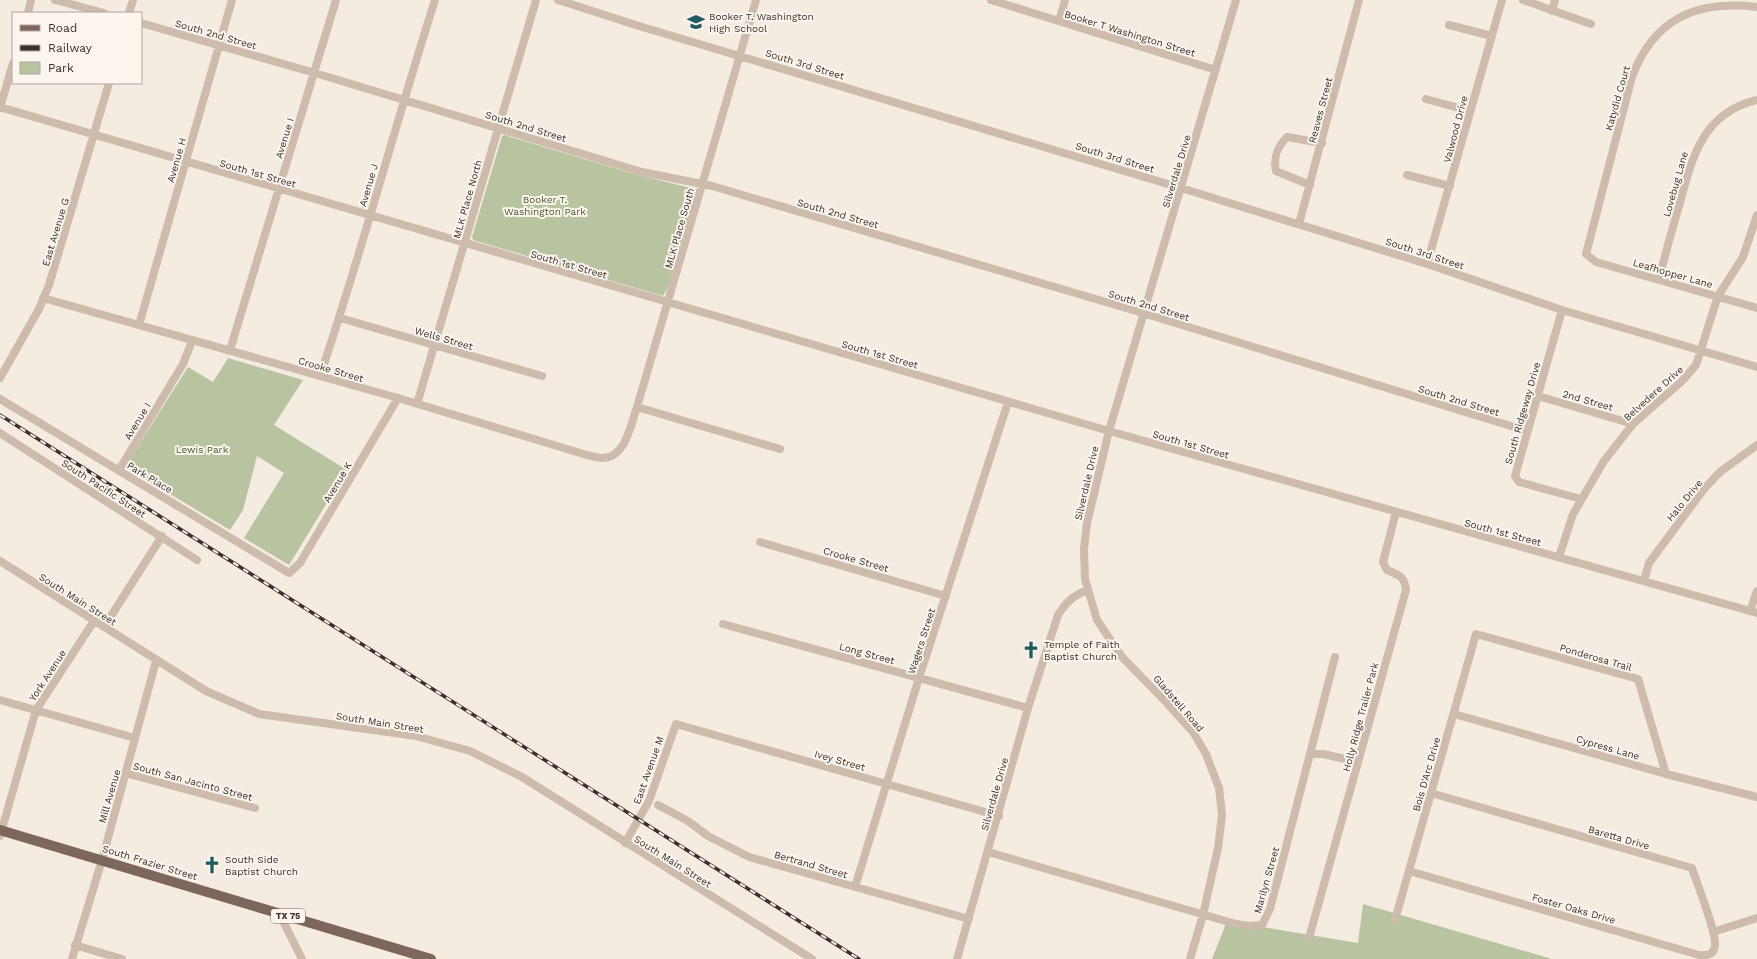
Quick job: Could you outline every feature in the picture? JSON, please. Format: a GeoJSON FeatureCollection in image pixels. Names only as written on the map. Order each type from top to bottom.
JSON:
{"type":"FeatureCollection","features":[{"type":"Feature","properties":{"kind":"main road","name":"South Frazier Street"},"geometry":{"type":"LineString","coordinates":[[0,832],[102,860],[431,959]]}},
{"type":"Feature","properties":{"kind":"street"},"geometry":{"type":"LineString","coordinates":[[28,12],[32,0]]}},
{"type":"Feature","properties":{"kind":"street"},"geometry":{"type":"LineString","coordinates":[[55,0],[100,12]]}},
{"type":"Feature","properties":{"kind":"street"},"geometry":{"type":"LineString","coordinates":[[129,12],[133,0]]}},
{"type":"Feature","properties":{"kind":"street","name":"Avenue H"},"geometry":{"type":"LineString","coordinates":[[139,325],[232,0]]}},
{"type":"Feature","properties":{"kind":"street","name":"Avenue I"},"geometry":{"type":"LineString","coordinates":[[230,350],[336,0]]}},
{"type":"Feature","properties":{"kind":"street","name":"Avenue J"},"geometry":{"type":"LineString","coordinates":[[320,376],[340,318],[403,99],[435,0]]}},
{"type":"Feature","properties":{"kind":"street","name":"MLK Place North"},"geometry":{"type":"LineString","coordinates":[[417,404],[536,0]]}},
{"type":"Feature","properties":{"kind":"street","name":"South 3rd Street"},"geometry":{"type":"LineString","coordinates":[[558,0],[1299,224],[1427,264],[1562,310],[1757,367]]}},
{"type":"Feature","properties":{"kind":"street","name":"MLK Place South"},"geometry":{"type":"LineString","coordinates":[[612,456],[619,450],[627,439],[756,0]]}},
{"type":"Feature","properties":{"kind":"street","name":"Booker T Washington Street"},"geometry":{"type":"LineString","coordinates":[[991,0],[1216,70]]}},
{"type":"Feature","properties":{"kind":"street"},"geometry":{"type":"LineString","coordinates":[[1059,21],[1065,0]]}},
{"type":"Feature","properties":{"kind":"street","name":"Silverdale Drive"},"geometry":{"type":"LineString","coordinates":[[957,959],[999,816],[1028,708],[1058,615],[1069,600],[1088,590],[1085,579],[1084,549],[1087,523],[1108,431],[1236,0]]}},
{"type":"Feature","properties":{"kind":"street","name":"Reaves Street"},"geometry":{"type":"LineString","coordinates":[[1299,224],[1322,143],[1359,0]]}},
{"type":"Feature","properties":{"kind":"street","name":"Valwood Drive"},"geometry":{"type":"LineString","coordinates":[[1427,264],[1502,0]]}},
{"type":"Feature","properties":{"kind":"street"},"geometry":{"type":"LineString","coordinates":[[1523,0],[1591,24]]}},
{"type":"Feature","properties":{"kind":"street"},"geometry":{"type":"LineString","coordinates":[[1552,11],[1555,0]]}},
{"type":"Feature","properties":{"kind":"street","name":"Katydid Court"},"geometry":{"type":"LineString","coordinates":[[1586,254],[1632,77],[1639,59],[1650,42],[1661,29],[1671,22],[1683,14],[1699,8],[1725,5],[1757,6]]}},
{"type":"Feature","properties":{"kind":"street","name":"South 2nd Street"},"geometry":{"type":"LineString","coordinates":[[142,23],[403,99],[642,172],[702,184],[1143,314],[1527,431]]}},
{"type":"Feature","properties":{"kind":"street"},"geometry":{"type":"LineString","coordinates":[[1449,25],[1492,36]]}},
{"type":"Feature","properties":{"kind":"street"},"geometry":{"type":"LineString","coordinates":[[0,107],[12,66]]}},
{"type":"Feature","properties":{"kind":"street","name":"East Avenue G"},"geometry":{"type":"LineString","coordinates":[[0,378],[44,298],[109,84]]}},
{"type":"Feature","properties":{"kind":"street"},"geometry":{"type":"LineString","coordinates":[[1426,99],[1470,110]]}},
{"type":"Feature","properties":{"kind":"street","name":"Lovebug Lane"},"geometry":{"type":"LineString","coordinates":[[1659,279],[1696,148],[1714,124],[1724,115],[1737,107],[1757,100]]}},
{"type":"Feature","properties":{"kind":"street","name":"South 1st Street"},"geometry":{"type":"LineString","coordinates":[[0,107],[279,189],[370,214],[464,244],[1108,431],[1753,612]]}},
{"type":"Feature","properties":{"kind":"street"},"geometry":{"type":"LineString","coordinates":[[1310,185],[1276,170],[1274,162],[1276,153],[1287,138],[1322,143]]}},
{"type":"Feature","properties":{"kind":"street"},"geometry":{"type":"LineString","coordinates":[[1407,174],[1450,186]]}},
{"type":"Feature","properties":{"kind":"street","name":"Belvedere Drive"},"geometry":{"type":"LineString","coordinates":[[1559,557],[1568,526],[1581,499],[1604,461],[1633,424],[1692,371],[1696,365],[1718,296],[1743,257],[1757,215]]}},
{"type":"Feature","properties":{"kind":"street","name":"Leafhopper Lane"},"geometry":{"type":"LineString","coordinates":[[1586,254],[1596,262],[1757,308]]}},
{"type":"Feature","properties":{"kind":"street","name":"Crooke Street"},"geometry":{"type":"LineString","coordinates":[[44,298],[398,398],[588,455],[604,458],[612,456]]}},
{"type":"Feature","properties":{"kind":"street","name":"South Ridgeway Drive"},"geometry":{"type":"LineString","coordinates":[[1562,310],[1515,474],[1518,482],[1581,499]]}},
{"type":"Feature","properties":{"kind":"street","name":"Wells Street"},"geometry":{"type":"LineString","coordinates":[[340,318],[542,376]]}},
{"type":"Feature","properties":{"kind":"street","name":"Avenue I"},"geometry":{"type":"LineString","coordinates":[[119,470],[183,364],[192,340]]}},
{"type":"Feature","properties":{"kind":"street","name":"2nd Street"},"geometry":{"type":"LineString","coordinates":[[1538,396],[1633,424]]}},
{"type":"Feature","properties":{"kind":"street","name":"Avenue K"},"geometry":{"type":"LineString","coordinates":[[289,573],[300,563],[398,398]]}},
{"type":"Feature","properties":{"kind":"street","name":"Park Place"},"geometry":{"type":"LineString","coordinates":[[0,399],[289,573]]}},
{"type":"Feature","properties":{"kind":"street","name":"Wagers Street"},"geometry":{"type":"LineString","coordinates":[[855,887],[888,784],[919,678],[1008,402]]}},
{"type":"Feature","properties":{"kind":"street"},"geometry":{"type":"LineString","coordinates":[[637,407],[780,449]]}},
{"type":"Feature","properties":{"kind":"street","name":"South Pacific Street"},"geometry":{"type":"LineString","coordinates":[[0,433],[162,536],[197,560]]}},
{"type":"Feature","properties":{"kind":"street","name":"Halo Drive"},"geometry":{"type":"LineString","coordinates":[[1644,581],[1653,557],[1704,489],[1720,472],[1757,445]]}},
{"type":"Feature","properties":{"kind":"street","name":"Holly Ridge Trailer Park"},"geometry":{"type":"LineString","coordinates":[[1309,938],[1406,590],[1406,582],[1401,576],[1387,570],[1383,562],[1396,512]]}},
{"type":"Feature","properties":{"kind":"street"},"geometry":{"type":"LineString","coordinates":[[104,627],[162,536]]}},
{"type":"Feature","properties":{"kind":"street","name":"Crooke Street"},"geometry":{"type":"LineString","coordinates":[[760,542],[946,596]]}},
{"type":"Feature","properties":{"kind":"street","name":"South Main Street"},"geometry":{"type":"LineString","coordinates":[[0,561],[206,691],[262,715],[416,736],[470,751],[522,777],[812,959]]}},
{"type":"Feature","properties":{"kind":"street","name":"Gladstell Road"},"geometry":{"type":"LineString","coordinates":[[1088,590],[1097,620],[1107,637],[1122,657],[1193,732],[1206,754],[1219,788],[1222,815],[1218,848],[1203,915],[1190,959]]}},
{"type":"Feature","properties":{"kind":"street"},"geometry":{"type":"LineString","coordinates":[[1753,612],[1757,591]]}},
{"type":"Feature","properties":{"kind":"street","name":"York Avenue"},"geometry":{"type":"LineString","coordinates":[[0,832],[36,710],[94,621]]}},
{"type":"Feature","properties":{"kind":"street","name":"Long Street"},"geometry":{"type":"LineString","coordinates":[[723,624],[1028,708]]}},
{"type":"Feature","properties":{"kind":"street","name":"Bois D'Arc Drive"},"geometry":{"type":"LineString","coordinates":[[1395,920],[1476,634]]}},
{"type":"Feature","properties":{"kind":"street","name":"Ponderosa Trail"},"geometry":{"type":"LineString","coordinates":[[1476,634],[1638,679],[1666,774]]}},
{"type":"Feature","properties":{"kind":"street","name":"Marilyn Street"},"geometry":{"type":"LineString","coordinates":[[988,852],[1236,924],[1262,925],[1270,909],[1335,657]]}},
{"type":"Feature","properties":{"kind":"street","name":"Mill Avenue"},"geometry":{"type":"LineString","coordinates":[[72,959],[102,860],[156,660]]}},
{"type":"Feature","properties":{"kind":"street"},"geometry":{"type":"LineString","coordinates":[[0,700],[135,738]]}},
{"type":"Feature","properties":{"kind":"street","name":"Cypress Lane"},"geometry":{"type":"LineString","coordinates":[[1454,714],[1666,774],[1757,797]]}},
{"type":"Feature","properties":{"kind":"street","name":"East Avenue M"},"geometry":{"type":"LineString","coordinates":[[625,843],[649,801],[676,724]]}},
{"type":"Feature","properties":{"kind":"street","name":"Ivey Street"},"geometry":{"type":"LineString","coordinates":[[676,724],[999,816]]}},
{"type":"Feature","properties":{"kind":"street"},"geometry":{"type":"LineString","coordinates":[[1311,754],[1323,754],[1358,762]]}},
{"type":"Feature","properties":{"kind":"street","name":"South San Jacinto Street"},"geometry":{"type":"LineString","coordinates":[[125,773],[255,808]]}},
{"type":"Feature","properties":{"kind":"street","name":"Baretta Drive"},"geometry":{"type":"LineString","coordinates":[[1431,793],[1692,868],[1713,932]]}},
{"type":"Feature","properties":{"kind":"street","name":"Bertrand Street"},"geometry":{"type":"LineString","coordinates":[[658,805],[688,821],[708,836],[749,857],[968,919]]}},
{"type":"Feature","properties":{"kind":"street","name":"Foster Oaks Drive"},"geometry":{"type":"LineString","coordinates":[[1409,871],[1699,955],[1706,956],[1712,953],[1715,946],[1713,932]]}},
{"type":"Feature","properties":{"kind":"street"},"geometry":{"type":"LineString","coordinates":[[279,913],[302,959]]}},
{"type":"Feature","properties":{"kind":"street"},"geometry":{"type":"LineString","coordinates":[[1713,932],[1757,918]]}},
{"type":"Feature","properties":{"kind":"street"},"geometry":{"type":"LineString","coordinates":[[75,945],[122,959]]}},
{"type":"Feature","properties":{"kind":"green space","name":"Booker T. Washington Park"},"geometry":{"type":"Polygon","coordinates":[[[504,135],[634,174],[695,189],[694,200],[668,287],[663,296],[473,240],[472,237],[502,136],[504,135]]]}},
{"type":"Feature","properties":{"kind":"green space","name":"Lewis Park"},"geometry":{"type":"Polygon","coordinates":[[[228,358],[303,380],[274,425],[347,470],[289,565],[244,538],[284,473],[257,456],[243,510],[230,530],[125,467],[188,367],[213,382],[228,358]]]}},
{"type":"Feature","properties":{"kind":"green space"},"geometry":{"type":"Polygon","coordinates":[[[1363,904],[1552,959],[1212,959],[1227,921],[1358,943],[1363,904]]]}},
{"type":"Feature","properties":{"kind":"railway"},"geometry":{"type":"LineString","coordinates":[[0,415],[859,959]]}},
{"type":"Feature","properties":{"kind":"place","name":"Booker T. Washington High School"},"geometry":{"type":"Point","coordinates":[696,22]}},
{"type":"Feature","properties":{"kind":"place","name":"Temple of Faith Baptist Church"},"geometry":{"type":"Point","coordinates":[1031,650]}},
{"type":"Feature","properties":{"kind":"place","name":"South Side Baptist Church"},"geometry":{"type":"Point","coordinates":[212,865]}}]}
